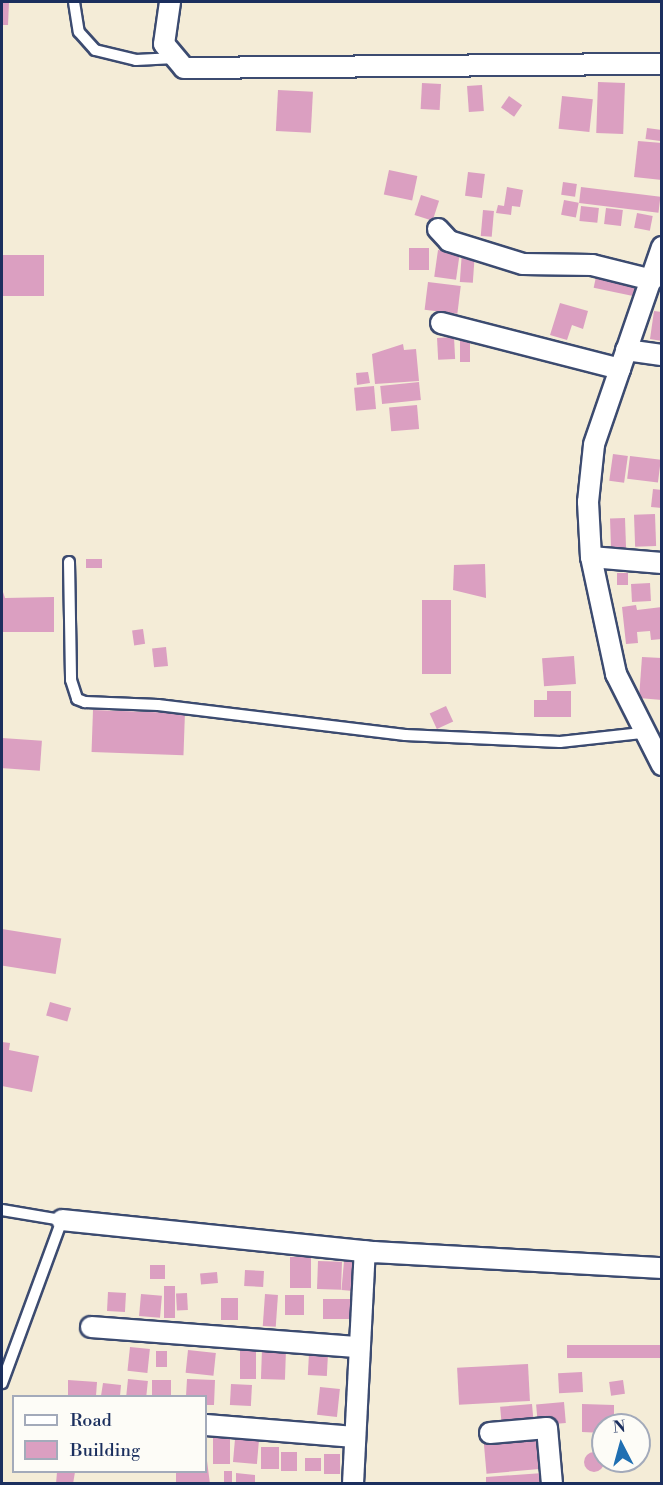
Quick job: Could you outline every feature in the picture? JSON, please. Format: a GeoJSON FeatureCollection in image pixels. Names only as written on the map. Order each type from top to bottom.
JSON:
{"type":"FeatureCollection","features":[{"type":"Feature","properties":{"kind":"street"},"geometry":{"type":"LineString","coordinates":[[170,2],[164,32],[171,58],[184,68],[662,64]]}},
{"type":"Feature","properties":{"kind":"street"},"geometry":{"type":"LineString","coordinates":[[438,230],[449,241],[523,264],[592,265],[652,280]]}},
{"type":"Feature","properties":{"kind":"street"},"geometry":{"type":"LineString","coordinates":[[662,248],[594,445],[591,556],[616,674],[642,733],[662,765]]}},
{"type":"Feature","properties":{"kind":"street"},"geometry":{"type":"LineString","coordinates":[[441,323],[620,369]]}},
{"type":"Feature","properties":{"kind":"street"},"geometry":{"type":"LineString","coordinates":[[626,350],[662,355]]}},
{"type":"Feature","properties":{"kind":"street"},"geometry":{"type":"LineString","coordinates":[[591,556],[662,563]]}},
{"type":"Feature","properties":{"kind":"street"},"geometry":{"type":"LineString","coordinates":[[62,1220],[364,1251],[662,1268]]}},
{"type":"Feature","properties":{"kind":"street"},"geometry":{"type":"LineString","coordinates":[[353,1484],[364,1251]]}},
{"type":"Feature","properties":{"kind":"street"},"geometry":{"type":"LineString","coordinates":[[91,1327],[359,1347]]}},
{"type":"Feature","properties":{"kind":"street"},"geometry":{"type":"LineString","coordinates":[[207,1425],[355,1437]]}},
{"type":"Feature","properties":{"kind":"street"},"geometry":{"type":"LineString","coordinates":[[490,1433],[547,1428],[552,1484]]}},
{"type":"Feature","properties":{"kind":"lane"},"geometry":{"type":"LineString","coordinates":[[74,2],[79,32],[95,50],[136,60],[171,58]]}},
{"type":"Feature","properties":{"kind":"lane"},"geometry":{"type":"LineString","coordinates":[[69,562],[70,680],[77,699],[85,702],[158,705],[416,735],[560,742],[642,733]]}},
{"type":"Feature","properties":{"kind":"lane"},"geometry":{"type":"LineString","coordinates":[[2,1210],[62,1220],[2,1383]]}},
{"type":"Feature","properties":{"kind":"building"},"geometry":{"type":"Polygon","coordinates":[[[2,2],[9,2],[8,25],[2,25],[2,2]]]}},
{"type":"Feature","properties":{"kind":"building"},"geometry":{"type":"Polygon","coordinates":[[[598,82],[625,83],[623,134],[596,133],[598,82]]]}},
{"type":"Feature","properties":{"kind":"building"},"geometry":{"type":"Polygon","coordinates":[[[422,83],[441,84],[440,110],[421,109],[422,83]]]}},
{"type":"Feature","properties":{"kind":"building"},"geometry":{"type":"Polygon","coordinates":[[[482,85],[484,111],[469,112],[467,86],[482,85]]]}},
{"type":"Feature","properties":{"kind":"building"},"geometry":{"type":"Polygon","coordinates":[[[278,90],[313,92],[311,133],[276,131],[278,90]]]}},
{"type":"Feature","properties":{"kind":"building"},"geometry":{"type":"Polygon","coordinates":[[[509,96],[522,105],[514,117],[501,107],[509,96]]]}},
{"type":"Feature","properties":{"kind":"building"},"geometry":{"type":"Polygon","coordinates":[[[562,96],[593,99],[589,132],[559,129],[562,96]]]}},
{"type":"Feature","properties":{"kind":"building"},"geometry":{"type":"Polygon","coordinates":[[[647,128],[662,130],[660,141],[645,139],[647,128]]]}},
{"type":"Feature","properties":{"kind":"building"},"geometry":{"type":"Polygon","coordinates":[[[638,141],[662,143],[662,180],[634,177],[638,141]]]}},
{"type":"Feature","properties":{"kind":"building"},"geometry":{"type":"Polygon","coordinates":[[[389,170],[417,176],[412,200],[384,194],[389,170]]]}},
{"type":"Feature","properties":{"kind":"building"},"geometry":{"type":"Polygon","coordinates":[[[468,172],[485,174],[482,198],[465,196],[468,172]]]}},
{"type":"Feature","properties":{"kind":"building"},"geometry":{"type":"Polygon","coordinates":[[[563,182],[577,184],[575,197],[561,195],[563,182]]]}},
{"type":"Feature","properties":{"kind":"building"},"geometry":{"type":"Polygon","coordinates":[[[507,187],[523,190],[520,207],[512,206],[511,215],[496,213],[498,205],[504,206],[507,187]]]}},
{"type":"Feature","properties":{"kind":"building"},"geometry":{"type":"Polygon","coordinates":[[[581,187],[660,197],[658,213],[579,203],[581,187]]]}},
{"type":"Feature","properties":{"kind":"building"},"geometry":{"type":"Polygon","coordinates":[[[421,195],[439,201],[433,221],[415,215],[421,195]]]}},
{"type":"Feature","properties":{"kind":"building"},"geometry":{"type":"Polygon","coordinates":[[[564,200],[579,203],[576,218],[561,215],[564,200]]]}},
{"type":"Feature","properties":{"kind":"building"},"geometry":{"type":"Polygon","coordinates":[[[581,206],[599,208],[597,223],[579,221],[581,206]]]}},
{"type":"Feature","properties":{"kind":"building"},"geometry":{"type":"Polygon","coordinates":[[[606,208],[623,210],[621,226],[604,224],[606,208]]]}},
{"type":"Feature","properties":{"kind":"building"},"geometry":{"type":"Polygon","coordinates":[[[483,210],[494,211],[492,237],[481,236],[483,210]]]}},
{"type":"Feature","properties":{"kind":"building"},"geometry":{"type":"Polygon","coordinates":[[[637,213],[653,216],[650,231],[634,228],[637,213]]]}},
{"type":"Feature","properties":{"kind":"building"},"geometry":{"type":"Polygon","coordinates":[[[409,248],[429,248],[429,270],[409,270],[409,248]]]}},
{"type":"Feature","properties":{"kind":"building"},"geometry":{"type":"Polygon","coordinates":[[[438,250],[460,253],[456,280],[434,277],[438,250]]]}},
{"type":"Feature","properties":{"kind":"building"},"geometry":{"type":"Polygon","coordinates":[[[462,251],[475,252],[473,283],[460,282],[462,251]]]}},
{"type":"Feature","properties":{"kind":"building"},"geometry":{"type":"Polygon","coordinates":[[[2,255],[44,255],[44,296],[2,296],[2,255]]]}},
{"type":"Feature","properties":{"kind":"building"},"geometry":{"type":"Polygon","coordinates":[[[597,272],[641,281],[638,297],[594,288],[597,272]]]}},
{"type":"Feature","properties":{"kind":"building"},"geometry":{"type":"Polygon","coordinates":[[[428,282],[461,286],[457,314],[425,310],[428,282]]]}},
{"type":"Feature","properties":{"kind":"building"},"geometry":{"type":"Polygon","coordinates":[[[560,303],[588,311],[583,329],[572,325],[567,340],[550,335],[560,303]]]}},
{"type":"Feature","properties":{"kind":"building"},"geometry":{"type":"Polygon","coordinates":[[[654,311],[662,312],[662,341],[650,339],[654,311]]]}},
{"type":"Feature","properties":{"kind":"building"},"geometry":{"type":"Polygon","coordinates":[[[454,337],[455,359],[438,360],[437,338],[454,337]]]}},
{"type":"Feature","properties":{"kind":"building"},"geometry":{"type":"Polygon","coordinates":[[[460,339],[470,339],[470,362],[460,362],[460,339]]]}},
{"type":"Feature","properties":{"kind":"building"},"geometry":{"type":"Polygon","coordinates":[[[403,344],[404,350],[416,349],[419,381],[375,384],[372,354],[403,344]]]}},
{"type":"Feature","properties":{"kind":"building"},"geometry":{"type":"Polygon","coordinates":[[[368,372],[370,383],[357,385],[356,373],[368,372]]]}},
{"type":"Feature","properties":{"kind":"building"},"geometry":{"type":"Polygon","coordinates":[[[419,382],[421,400],[382,404],[380,386],[419,382]]]}},
{"type":"Feature","properties":{"kind":"building"},"geometry":{"type":"Polygon","coordinates":[[[374,386],[376,409],[356,411],[354,388],[374,386]]]}},
{"type":"Feature","properties":{"kind":"building"},"geometry":{"type":"Polygon","coordinates":[[[417,405],[419,429],[391,431],[389,407],[417,405]]]}},
{"type":"Feature","properties":{"kind":"building"},"geometry":{"type":"Polygon","coordinates":[[[613,454],[628,456],[624,483],[609,481],[613,454]]]}},
{"type":"Feature","properties":{"kind":"building"},"geometry":{"type":"Polygon","coordinates":[[[630,456],[661,460],[658,483],[627,479],[630,456]]]}},
{"type":"Feature","properties":{"kind":"building"},"geometry":{"type":"Polygon","coordinates":[[[653,489],[662,490],[662,508],[651,507],[653,489]]]}},
{"type":"Feature","properties":{"kind":"building"},"geometry":{"type":"Polygon","coordinates":[[[655,514],[656,546],[635,547],[634,515],[655,514]]]}},
{"type":"Feature","properties":{"kind":"building"},"geometry":{"type":"Polygon","coordinates":[[[625,518],[626,550],[611,551],[610,519],[625,518]]]}},
{"type":"Feature","properties":{"kind":"building"},"geometry":{"type":"Polygon","coordinates":[[[86,559],[102,559],[102,568],[86,568],[86,559]]]}},
{"type":"Feature","properties":{"kind":"building"},"geometry":{"type":"Polygon","coordinates":[[[485,564],[486,598],[453,590],[454,565],[485,564]]]}},
{"type":"Feature","properties":{"kind":"building"},"geometry":{"type":"Polygon","coordinates":[[[617,573],[628,573],[628,585],[617,585],[617,573]]]}},
{"type":"Feature","properties":{"kind":"building"},"geometry":{"type":"Polygon","coordinates":[[[650,583],[651,601],[632,602],[631,584],[650,583]]]}},
{"type":"Feature","properties":{"kind":"building"},"geometry":{"type":"Polygon","coordinates":[[[2,589],[5,598],[54,597],[54,632],[2,632],[2,589]]]}},
{"type":"Feature","properties":{"kind":"building"},"geometry":{"type":"Polygon","coordinates":[[[422,600],[451,600],[451,674],[422,674],[422,600]]]}},
{"type":"Feature","properties":{"kind":"building"},"geometry":{"type":"Polygon","coordinates":[[[636,605],[637,610],[662,607],[662,639],[651,640],[650,631],[637,632],[638,643],[626,644],[622,607],[636,605]]]}},
{"type":"Feature","properties":{"kind":"building"},"geometry":{"type":"Polygon","coordinates":[[[143,629],[145,644],[134,645],[132,631],[143,629]]]}},
{"type":"Feature","properties":{"kind":"building"},"geometry":{"type":"Polygon","coordinates":[[[166,647],[168,666],[154,667],[152,648],[166,647]]]}},
{"type":"Feature","properties":{"kind":"building"},"geometry":{"type":"Polygon","coordinates":[[[574,656],[576,684],[544,686],[542,658],[574,656]]]}},
{"type":"Feature","properties":{"kind":"building"},"geometry":{"type":"Polygon","coordinates":[[[642,657],[662,658],[662,700],[639,698],[642,657]]]}},
{"type":"Feature","properties":{"kind":"building"},"geometry":{"type":"Polygon","coordinates":[[[547,691],[571,691],[571,717],[534,717],[534,700],[547,700],[547,691]]]}},
{"type":"Feature","properties":{"kind":"building"},"geometry":{"type":"Polygon","coordinates":[[[446,706],[453,721],[437,729],[430,714],[446,706]]]}},
{"type":"Feature","properties":{"kind":"building"},"geometry":{"type":"Polygon","coordinates":[[[93,710],[185,713],[183,755],[92,752],[93,710]]]}},
{"type":"Feature","properties":{"kind":"building"},"geometry":{"type":"Polygon","coordinates":[[[2,738],[42,741],[40,771],[2,768],[2,738]]]}},
{"type":"Feature","properties":{"kind":"building"},"geometry":{"type":"Polygon","coordinates":[[[2,929],[61,938],[56,974],[2,965],[2,929]]]}},
{"type":"Feature","properties":{"kind":"building"},"geometry":{"type":"Polygon","coordinates":[[[50,1002],[71,1008],[67,1022],[46,1015],[50,1002]]]}},
{"type":"Feature","properties":{"kind":"building"},"geometry":{"type":"Polygon","coordinates":[[[2,1042],[10,1043],[9,1050],[39,1056],[32,1092],[2,1086],[2,1042]]]}},
{"type":"Feature","properties":{"kind":"building"},"geometry":{"type":"Polygon","coordinates":[[[290,1257],[311,1257],[311,1288],[290,1288],[290,1257]]]}},
{"type":"Feature","properties":{"kind":"building"},"geometry":{"type":"Polygon","coordinates":[[[318,1261],[342,1262],[341,1290],[317,1289],[318,1261]]]}},
{"type":"Feature","properties":{"kind":"building"},"geometry":{"type":"Polygon","coordinates":[[[344,1261],[356,1262],[353,1291],[341,1290],[344,1261]]]}},
{"type":"Feature","properties":{"kind":"building"},"geometry":{"type":"Polygon","coordinates":[[[150,1265],[165,1265],[165,1279],[150,1279],[150,1265]]]}},
{"type":"Feature","properties":{"kind":"building"},"geometry":{"type":"Polygon","coordinates":[[[245,1270],[264,1271],[263,1287],[244,1286],[245,1270]]]}},
{"type":"Feature","properties":{"kind":"building"},"geometry":{"type":"Polygon","coordinates":[[[217,1272],[218,1283],[201,1284],[200,1273],[217,1272]]]}},
{"type":"Feature","properties":{"kind":"building"},"geometry":{"type":"Polygon","coordinates":[[[164,1286],[175,1286],[175,1318],[164,1318],[164,1286]]]}},
{"type":"Feature","properties":{"kind":"building"},"geometry":{"type":"Polygon","coordinates":[[[108,1292],[126,1293],[125,1312],[107,1311],[108,1292]]]}},
{"type":"Feature","properties":{"kind":"building"},"geometry":{"type":"Polygon","coordinates":[[[187,1293],[188,1310],[177,1311],[176,1294],[187,1293]]]}},
{"type":"Feature","properties":{"kind":"building"},"geometry":{"type":"Polygon","coordinates":[[[141,1294],[162,1296],[160,1318],[139,1316],[141,1294]]]}},
{"type":"Feature","properties":{"kind":"building"},"geometry":{"type":"Polygon","coordinates":[[[265,1294],[278,1295],[276,1327],[263,1326],[265,1294]]]}},
{"type":"Feature","properties":{"kind":"building"},"geometry":{"type":"Polygon","coordinates":[[[285,1295],[304,1295],[304,1315],[285,1315],[285,1295]]]}},
{"type":"Feature","properties":{"kind":"building"},"geometry":{"type":"Polygon","coordinates":[[[221,1298],[238,1298],[238,1320],[221,1320],[221,1298]]]}},
{"type":"Feature","properties":{"kind":"building"},"geometry":{"type":"Polygon","coordinates":[[[323,1299],[352,1299],[352,1319],[323,1319],[323,1299]]]}},
{"type":"Feature","properties":{"kind":"building"},"geometry":{"type":"Polygon","coordinates":[[[567,1345],[662,1345],[662,1358],[567,1358],[567,1345]]]}},
{"type":"Feature","properties":{"kind":"building"},"geometry":{"type":"Polygon","coordinates":[[[130,1347],[150,1349],[147,1373],[127,1371],[130,1347]]]}},
{"type":"Feature","properties":{"kind":"building"},"geometry":{"type":"Polygon","coordinates":[[[240,1349],[256,1349],[256,1379],[240,1379],[240,1349]]]}},
{"type":"Feature","properties":{"kind":"building"},"geometry":{"type":"Polygon","coordinates":[[[262,1349],[286,1350],[285,1380],[261,1379],[262,1349]]]}},
{"type":"Feature","properties":{"kind":"building"},"geometry":{"type":"Polygon","coordinates":[[[188,1350],[216,1353],[213,1376],[186,1373],[188,1350]]]}},
{"type":"Feature","properties":{"kind":"building"},"geometry":{"type":"Polygon","coordinates":[[[156,1351],[167,1351],[167,1367],[156,1367],[156,1351]]]}},
{"type":"Feature","properties":{"kind":"building"},"geometry":{"type":"Polygon","coordinates":[[[309,1353],[328,1354],[327,1376],[308,1375],[309,1353]]]}},
{"type":"Feature","properties":{"kind":"building"},"geometry":{"type":"Polygon","coordinates":[[[528,1364],[530,1401],[459,1405],[457,1368],[528,1364]]]}},
{"type":"Feature","properties":{"kind":"building"},"geometry":{"type":"Polygon","coordinates":[[[582,1372],[583,1392],[559,1393],[558,1373],[582,1372]]]}},
{"type":"Feature","properties":{"kind":"building"},"geometry":{"type":"Polygon","coordinates":[[[128,1379],[148,1381],[146,1395],[126,1395],[128,1379]]]}},
{"type":"Feature","properties":{"kind":"building"},"geometry":{"type":"Polygon","coordinates":[[[187,1379],[215,1380],[214,1405],[207,1405],[207,1395],[186,1395],[187,1379]]]}},
{"type":"Feature","properties":{"kind":"building"},"geometry":{"type":"Polygon","coordinates":[[[68,1380],[97,1382],[96,1395],[68,1395],[68,1380]]]}},
{"type":"Feature","properties":{"kind":"building"},"geometry":{"type":"Polygon","coordinates":[[[152,1380],[171,1380],[171,1395],[152,1395],[152,1380]]]}},
{"type":"Feature","properties":{"kind":"building"},"geometry":{"type":"Polygon","coordinates":[[[623,1380],[625,1394],[611,1396],[609,1382],[623,1380]]]}},
{"type":"Feature","properties":{"kind":"building"},"geometry":{"type":"Polygon","coordinates":[[[103,1383],[121,1385],[120,1395],[101,1395],[103,1383]]]}},
{"type":"Feature","properties":{"kind":"building"},"geometry":{"type":"Polygon","coordinates":[[[231,1384],[252,1385],[251,1406],[230,1405],[231,1384]]]}},
{"type":"Feature","properties":{"kind":"building"},"geometry":{"type":"Polygon","coordinates":[[[320,1387],[340,1389],[337,1417],[317,1415],[320,1387]]]}},
{"type":"Feature","properties":{"kind":"building"},"geometry":{"type":"Polygon","coordinates":[[[564,1402],[566,1423],[538,1425],[536,1404],[564,1402]]]}},
{"type":"Feature","properties":{"kind":"building"},"geometry":{"type":"Polygon","coordinates":[[[532,1404],[534,1425],[502,1428],[500,1407],[532,1404]]]}},
{"type":"Feature","properties":{"kind":"building"},"geometry":{"type":"Polygon","coordinates":[[[582,1404],[614,1405],[614,1413],[591,1413],[591,1432],[582,1432],[582,1404]]]}},
{"type":"Feature","properties":{"kind":"building"},"geometry":{"type":"Polygon","coordinates":[[[539,1431],[542,1469],[487,1474],[483,1436],[539,1431]]]}},
{"type":"Feature","properties":{"kind":"building"},"geometry":{"type":"Polygon","coordinates":[[[213,1438],[230,1438],[230,1464],[213,1464],[213,1438]]]}},
{"type":"Feature","properties":{"kind":"building"},"geometry":{"type":"Polygon","coordinates":[[[235,1439],[259,1441],[257,1464],[233,1462],[235,1439]]]}},
{"type":"Feature","properties":{"kind":"building"},"geometry":{"type":"Polygon","coordinates":[[[261,1447],[279,1447],[279,1469],[261,1469],[261,1447]]]}},
{"type":"Feature","properties":{"kind":"building"},"geometry":{"type":"Polygon","coordinates":[[[281,1452],[297,1452],[297,1471],[281,1471],[281,1452]]]}},
{"type":"Feature","properties":{"kind":"building"},"geometry":{"type":"Polygon","coordinates":[[[590,1452],[591,1472],[584,1466],[584,1458],[590,1452]]]}},
{"type":"Feature","properties":{"kind":"building"},"geometry":{"type":"Polygon","coordinates":[[[324,1454],[340,1454],[340,1474],[324,1474],[324,1454]]]}},
{"type":"Feature","properties":{"kind":"building"},"geometry":{"type":"Polygon","coordinates":[[[305,1458],[321,1458],[321,1471],[305,1471],[305,1458]]]}},
{"type":"Feature","properties":{"kind":"building"},"geometry":{"type":"Polygon","coordinates":[[[207,1461],[210,1484],[176,1484],[176,1473],[207,1473],[207,1461]]]}},
{"type":"Feature","properties":{"kind":"building"},"geometry":{"type":"Polygon","coordinates":[[[224,1471],[232,1471],[232,1484],[224,1484],[224,1471]]]}},
{"type":"Feature","properties":{"kind":"building"},"geometry":{"type":"Polygon","coordinates":[[[57,1473],[75,1473],[73,1484],[56,1484],[57,1473]]]}},
{"type":"Feature","properties":{"kind":"building"},"geometry":{"type":"Polygon","coordinates":[[[236,1473],[255,1475],[255,1484],[236,1484],[236,1473]]]}},
{"type":"Feature","properties":{"kind":"building"},"geometry":{"type":"Polygon","coordinates":[[[543,1473],[544,1484],[486,1484],[486,1477],[543,1473]]]}}]}
